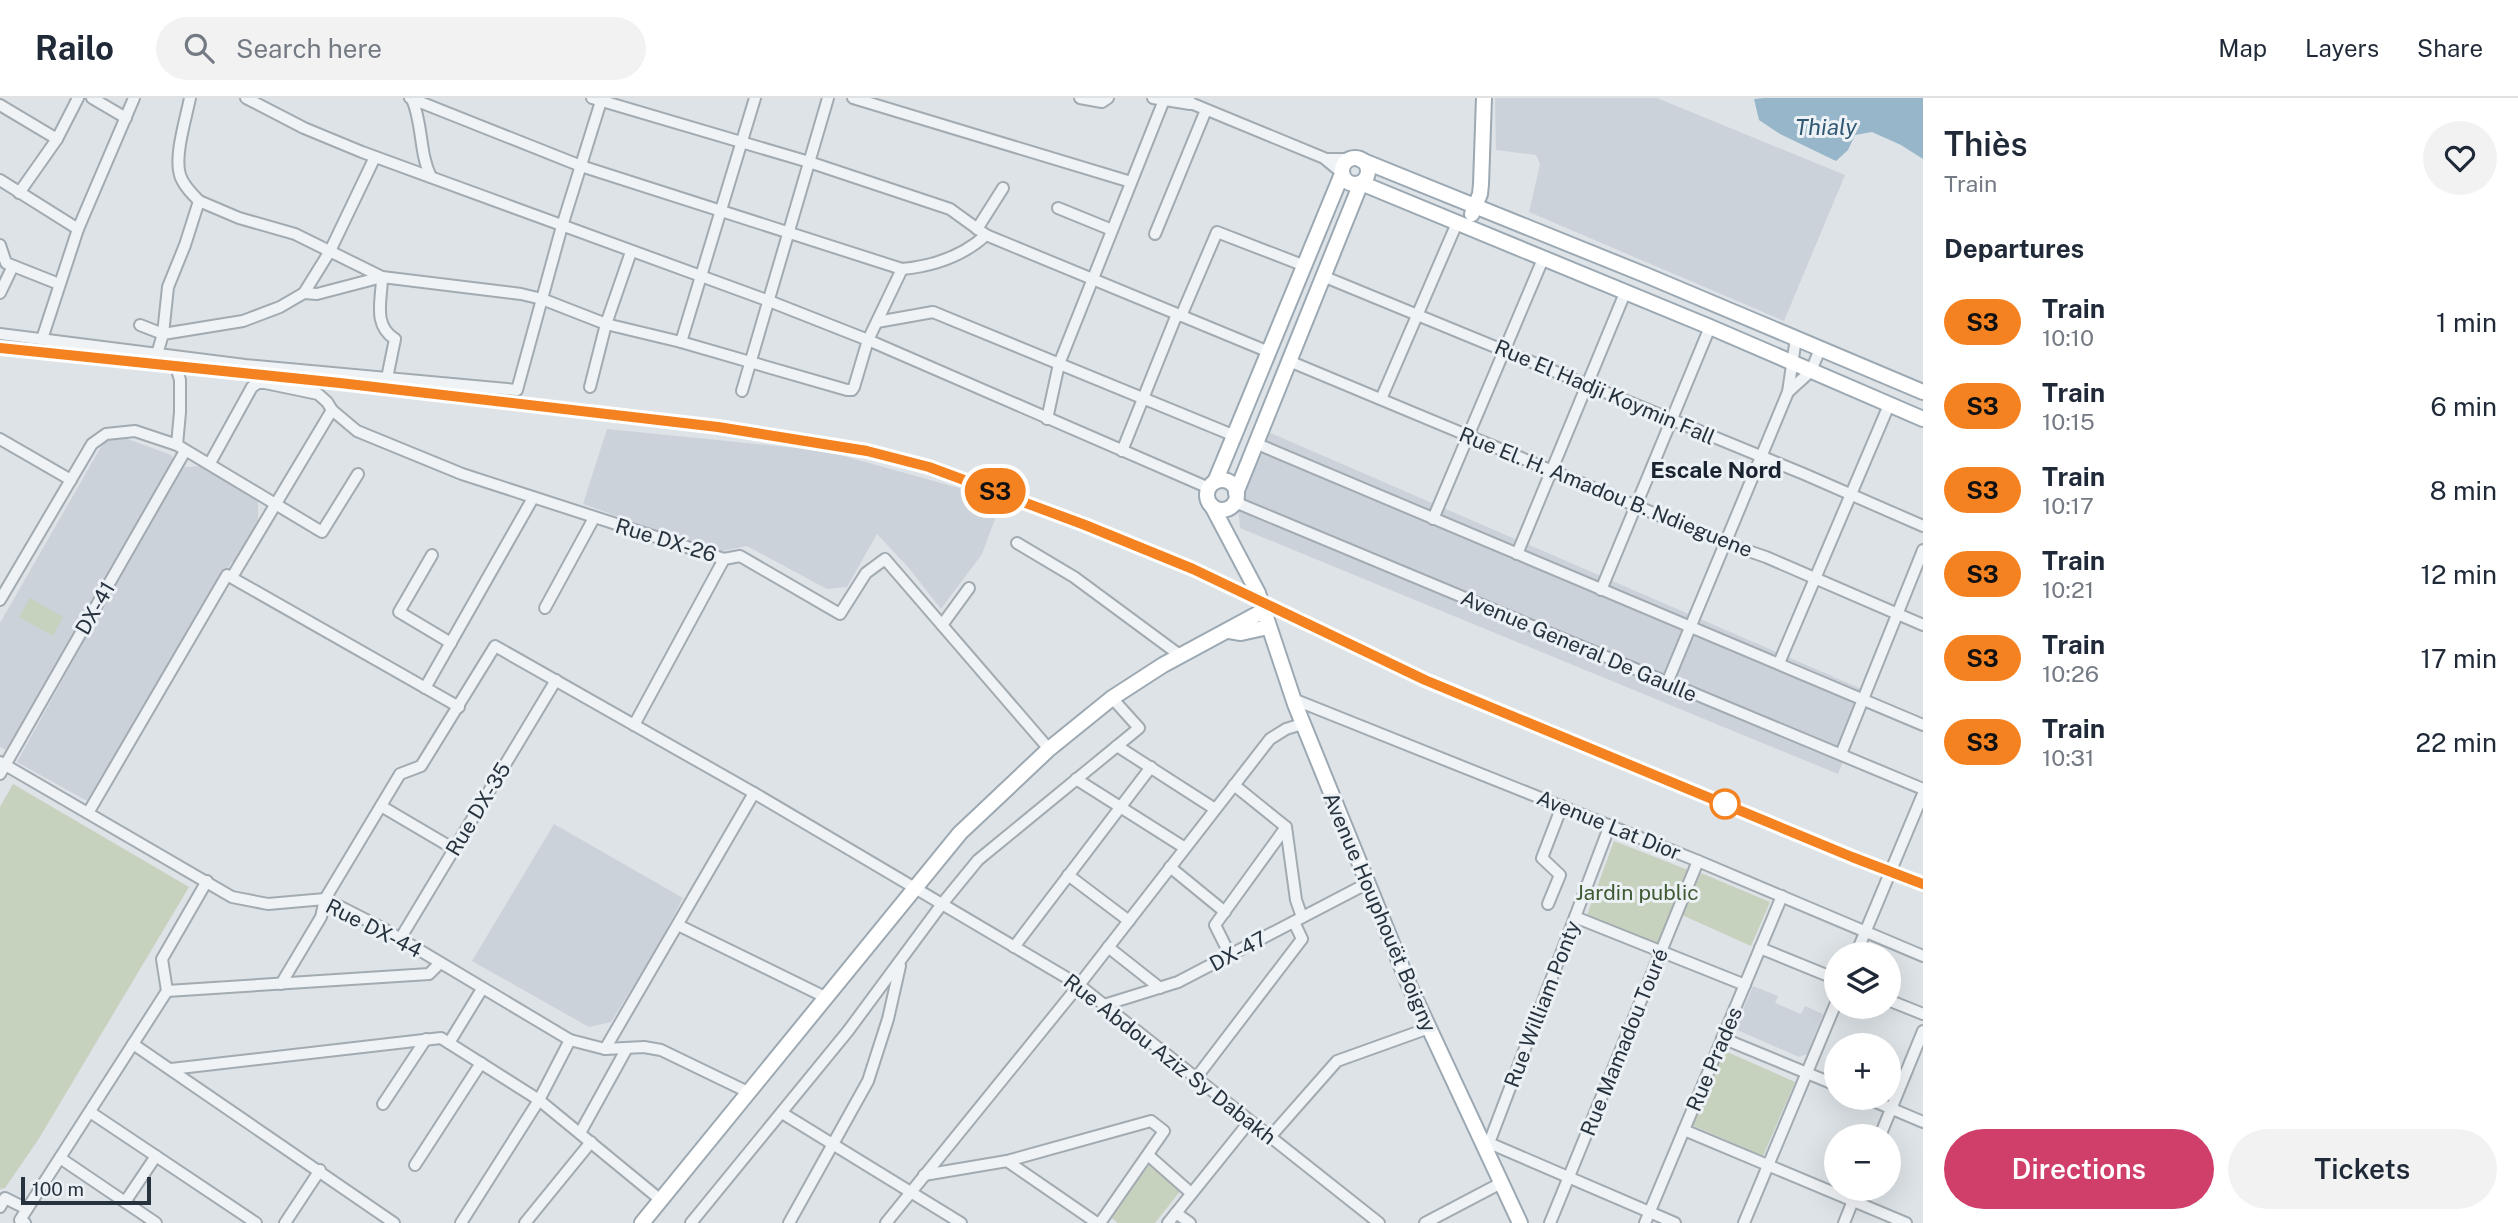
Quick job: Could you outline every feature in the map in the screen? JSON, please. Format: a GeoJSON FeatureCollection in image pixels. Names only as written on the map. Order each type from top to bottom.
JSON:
{"type":"FeatureCollection","features":[{"type":"Feature","properties":{"kind":"main road"},"geometry":{"type":"LineString","coordinates":[[1468,227],[1479,204],[1484,98]]}},
{"type":"Feature","properties":{"kind":"main road"},"geometry":{"type":"LineString","coordinates":[[1355,159],[1367,165],[1368,173],[1255,443],[1234,500],[1220,510],[1212,506],[1207,498],[1305,266],[1344,163],[1355,159],[1479,204],[1923,392]]}},
{"type":"Feature","properties":{"kind":"main road"},"geometry":{"type":"LineString","coordinates":[[1342,173],[1349,184],[1362,183],[1710,327],[1923,419]]}},
{"type":"Feature","properties":{"kind":"main road"},"geometry":{"type":"LineString","coordinates":[[1212,485],[1228,482],[1234,500],[1234,543]]}},
{"type":"Feature","properties":{"kind":"main road","name":"Avenue Houphouët Boigny"},"geometry":{"type":"LineString","coordinates":[[1212,506],[1234,543],[1258,593],[1293,699],[1366,884],[1429,1028],[1486,1144],[1520,1223]]}},
{"type":"Feature","properties":{"kind":"main road"},"geometry":{"type":"LineString","coordinates":[[642,1223],[960,833],[1049,749],[1112,698],[1197,645],[1229,631],[1263,611]]}},
{"type":"Feature","properties":{"kind":"main road"},"geometry":{"type":"LineString","coordinates":[[1229,631],[1241,633],[1269,627]]}},
{"type":"Feature","properties":{"kind":"street"},"geometry":{"type":"LineString","coordinates":[[19,193],[57,139],[78,98]]}},
{"type":"Feature","properties":{"kind":"street"},"geometry":{"type":"LineString","coordinates":[[92,98],[126,118]]}},
{"type":"Feature","properties":{"kind":"street"},"geometry":{"type":"LineString","coordinates":[[41,339],[78,229],[134,98]]}},
{"type":"Feature","properties":{"kind":"street"},"geometry":{"type":"LineString","coordinates":[[190,98],[181,143],[179,173],[199,201],[239,218],[295,234],[382,276],[542,299],[606,324],[852,390],[868,340],[902,269]]}},
{"type":"Feature","properties":{"kind":"street"},"geometry":{"type":"LineString","coordinates":[[246,98],[303,128],[375,157],[769,301],[868,340],[1122,451],[1212,485]]}},
{"type":"Feature","properties":{"kind":"street"},"geometry":{"type":"LineString","coordinates":[[411,98],[419,116],[425,165],[432,177]]}},
{"type":"Feature","properties":{"kind":"street"},"geometry":{"type":"LineString","coordinates":[[411,98],[581,166],[902,269],[927,267],[970,250],[1003,188]]}},
{"type":"Feature","properties":{"kind":"street"},"geometry":{"type":"LineString","coordinates":[[681,342],[755,98]]}},
{"type":"Feature","properties":{"kind":"street"},"geometry":{"type":"LineString","coordinates":[[742,390],[828,98]]}},
{"type":"Feature","properties":{"kind":"street"},"geometry":{"type":"LineString","coordinates":[[853,98],[1131,183]]}},
{"type":"Feature","properties":{"kind":"street"},"geometry":{"type":"LineString","coordinates":[[1080,98],[1102,102],[1108,98]]}},
{"type":"Feature","properties":{"kind":"street"},"geometry":{"type":"LineString","coordinates":[[0,334],[245,365],[517,390],[598,99],[809,162],[950,209],[981,232],[1269,352]]}},
{"type":"Feature","properties":{"kind":"street"},"geometry":{"type":"LineString","coordinates":[[1047,419],[1059,364],[1131,183],[1158,99],[1189,101],[1324,158],[1342,173]]}},
{"type":"Feature","properties":{"kind":"street"},"geometry":{"type":"LineString","coordinates":[[0,105],[57,139]]}},
{"type":"Feature","properties":{"kind":"street"},"geometry":{"type":"LineString","coordinates":[[1155,234],[1206,110]]}},
{"type":"Feature","properties":{"kind":"street"},"geometry":{"type":"LineString","coordinates":[[139,325],[163,334],[243,321],[280,307],[304,293],[330,251],[375,157]]}},
{"type":"Feature","properties":{"kind":"street"},"geometry":{"type":"LineString","coordinates":[[1324,158],[1355,159]]}},
{"type":"Feature","properties":{"kind":"street"},"geometry":{"type":"LineString","coordinates":[[0,180],[78,229]]}},
{"type":"Feature","properties":{"kind":"street"},"geometry":{"type":"LineString","coordinates":[[157,354],[163,334],[168,287],[199,201]]}},
{"type":"Feature","properties":{"kind":"street"},"geometry":{"type":"LineString","coordinates":[[1058,208],[1112,230]]}},
{"type":"Feature","properties":{"kind":"street"},"geometry":{"type":"LineString","coordinates":[[1381,399],[1418,315],[1468,227]]}},
{"type":"Feature","properties":{"kind":"street"},"geometry":{"type":"LineString","coordinates":[[1122,451],[1142,398],[1217,232],[1305,266]]}},
{"type":"Feature","properties":{"kind":"street"},"geometry":{"type":"LineString","coordinates":[[0,246],[6,263],[59,284]]}},
{"type":"Feature","properties":{"kind":"street"},"geometry":{"type":"LineString","coordinates":[[590,387],[606,324],[631,252]]}},
{"type":"Feature","properties":{"kind":"street"},"geometry":{"type":"LineString","coordinates":[[1433,519],[1543,260]]}},
{"type":"Feature","properties":{"kind":"street"},"geometry":{"type":"LineString","coordinates":[[0,293],[13,266]]}},
{"type":"Feature","properties":{"kind":"street"},"geometry":{"type":"LineString","coordinates":[[304,293],[317,294],[382,276]]}},
{"type":"Feature","properties":{"kind":"street"},"geometry":{"type":"LineString","coordinates":[[382,276],[380,319],[385,331],[395,339],[387,378]]}},
{"type":"Feature","properties":{"kind":"street","name":"Rue El Hadji Koymin Fall"},"geometry":{"type":"LineString","coordinates":[[1325,276],[1923,526]]}},
{"type":"Feature","properties":{"kind":"street"},"geometry":{"type":"LineString","coordinates":[[1517,554],[1625,293]]}},
{"type":"Feature","properties":{"kind":"street"},"geometry":{"type":"LineString","coordinates":[[877,321],[933,312],[1235,436]]}},
{"type":"Feature","properties":{"kind":"street"},"geometry":{"type":"LineString","coordinates":[[1601,590],[1710,327]]}},
{"type":"Feature","properties":{"kind":"street"},"geometry":{"type":"LineString","coordinates":[[1667,683],[1788,392],[1796,338]]}},
{"type":"Feature","properties":{"kind":"street"},"geometry":{"type":"LineString","coordinates":[[1788,392],[1811,371],[1820,349]]}},
{"type":"Feature","properties":{"kind":"street"},"geometry":{"type":"LineString","coordinates":[[173,356],[180,380],[181,448]]}},
{"type":"Feature","properties":{"kind":"street","name":"Rue El. H. Amadou B. Ndieguene"},"geometry":{"type":"LineString","coordinates":[[1289,361],[1923,625]]}},
{"type":"Feature","properties":{"kind":"street"},"geometry":{"type":"LineString","coordinates":[[210,463],[252,387],[258,383],[245,365]]}},
{"type":"Feature","properties":{"kind":"street","name":"Rue DX-26"},"geometry":{"type":"LineString","coordinates":[[258,383],[318,394],[349,426],[462,474],[724,559],[740,556],[840,614],[866,573],[885,559],[942,625]]}},
{"type":"Feature","properties":{"kind":"street"},"geometry":{"type":"LineString","coordinates":[[1779,663],[1889,405]]}},
{"type":"Feature","properties":{"kind":"street"},"geometry":{"type":"LineString","coordinates":[[88,813],[332,410]]}},
{"type":"Feature","properties":{"kind":"street"},"geometry":{"type":"LineString","coordinates":[[0,600],[92,444],[106,434],[135,431],[181,448],[323,532],[358,474]]}},
{"type":"Feature","properties":{"kind":"street"},"geometry":{"type":"LineString","coordinates":[[0,439],[71,480]]}},
{"type":"Feature","properties":{"kind":"street"},"geometry":{"type":"LineString","coordinates":[[1255,443],[1923,725]]}},
{"type":"Feature","properties":{"kind":"street","name":"DX-41"},"geometry":{"type":"LineString","coordinates":[[2,767],[181,448]]}},
{"type":"Feature","properties":{"kind":"street"},"geometry":{"type":"LineString","coordinates":[[425,688],[533,498]]}},
{"type":"Feature","properties":{"kind":"street","name":"Avenue General De Gaulle"},"geometry":{"type":"LineString","coordinates":[[1234,500],[1841,754],[1923,791]]}},
{"type":"Feature","properties":{"kind":"street"},"geometry":{"type":"LineString","coordinates":[[545,608],[594,518]]}},
{"type":"Feature","properties":{"kind":"street"},"geometry":{"type":"LineString","coordinates":[[1017,543],[1074,577],[1181,656]]}},
{"type":"Feature","properties":{"kind":"street"},"geometry":{"type":"LineString","coordinates":[[1841,754],[1923,550]]}},
{"type":"Feature","properties":{"kind":"street"},"geometry":{"type":"LineString","coordinates":[[432,555],[399,612],[451,643]]}},
{"type":"Feature","properties":{"kind":"street"},"geometry":{"type":"LineString","coordinates":[[634,725],[724,559]]}},
{"type":"Feature","properties":{"kind":"street"},"geometry":{"type":"LineString","coordinates":[[230,576],[458,707],[421,766],[400,774],[325,899],[321,917],[281,984]]}},
{"type":"Feature","properties":{"kind":"street"},"geometry":{"type":"LineString","coordinates":[[968,588],[942,625],[1049,749]]}},
{"type":"Feature","properties":{"kind":"street","name":"Rue Abdou Aziz Sy Dabakh"},"geometry":{"type":"LineString","coordinates":[[458,707],[495,646],[754,793],[1079,985],[1379,1223]]}},
{"type":"Feature","properties":{"kind":"street","name":"Rue DX-35"},"geometry":{"type":"LineString","coordinates":[[400,939],[555,680]]}},
{"type":"Feature","properties":{"kind":"street"},"geometry":{"type":"LineString","coordinates":[[691,1223],[848,1031],[978,860],[1139,728],[1112,698]]}},
{"type":"Feature","properties":{"kind":"street","name":"Avenue Lat Dior"},"geometry":{"type":"LineString","coordinates":[[1293,699],[1782,895],[1923,956]]}},
{"type":"Feature","properties":{"kind":"street"},"geometry":{"type":"LineString","coordinates":[[886,1223],[1079,985],[1270,739],[1286,729],[1303,724]]}},
{"type":"Feature","properties":{"kind":"street"},"geometry":{"type":"LineString","coordinates":[[1117,746],[1215,809]]}},
{"type":"Feature","properties":{"kind":"street","name":"Rue DX-44"},"geometry":{"type":"LineString","coordinates":[[2,767],[88,813],[232,897],[268,904],[325,899],[400,939],[570,1040],[606,1049],[661,1049],[750,1093]]}},
{"type":"Feature","properties":{"kind":"street"},"geometry":{"type":"LineString","coordinates":[[1014,947],[1151,767]]}},
{"type":"Feature","properties":{"kind":"street"},"geometry":{"type":"LineString","coordinates":[[1076,779],[1185,848]]}},
{"type":"Feature","properties":{"kind":"street"},"geometry":{"type":"LineString","coordinates":[[1196,1078],[1301,939],[1286,827],[1234,785]]}},
{"type":"Feature","properties":{"kind":"street"},"geometry":{"type":"LineString","coordinates":[[1861,942],[1923,791]]}},
{"type":"Feature","properties":{"kind":"street"},"geometry":{"type":"LineString","coordinates":[[606,1049],[754,793]]}},
{"type":"Feature","properties":{"kind":"street"},"geometry":{"type":"LineString","coordinates":[[381,806],[454,849]]}},
{"type":"Feature","properties":{"kind":"street"},"geometry":{"type":"LineString","coordinates":[[1549,904],[1560,876],[1542,858],[1562,806]]}},
{"type":"Feature","properties":{"kind":"street","name":"Rue William Ponty"},"geometry":{"type":"LineString","coordinates":[[1486,1144],[1610,825]]}},
{"type":"Feature","properties":{"kind":"street"},"geometry":{"type":"LineString","coordinates":[[1230,955],[1215,925],[1286,827]]}},
{"type":"Feature","properties":{"kind":"street","name":"Rue Mamadou Touré"},"geometry":{"type":"LineString","coordinates":[[1550,1223],[1698,861]]}},
{"type":"Feature","properties":{"kind":"street"},"geometry":{"type":"LineString","coordinates":[[1170,867],[1225,912]]}},
{"type":"Feature","properties":{"kind":"street"},"geometry":{"type":"LineString","coordinates":[[1068,875],[1129,921]]}},
{"type":"Feature","properties":{"kind":"street"},"geometry":{"type":"LineString","coordinates":[[23,1221],[27,1209],[167,991],[162,959],[206,881]]}},
{"type":"Feature","properties":{"kind":"street","name":"DX-47"},"geometry":{"type":"LineString","coordinates":[[1104,1005],[1178,982],[1366,884]]}},
{"type":"Feature","properties":{"kind":"street","name":"Rue Prades"},"geometry":{"type":"LineString","coordinates":[[1648,1218],[1782,895]]}},
{"type":"Feature","properties":{"kind":"street"},"geometry":{"type":"LineString","coordinates":[[1575,917],[1745,985]]}},
{"type":"Feature","properties":{"kind":"street"},"geometry":{"type":"LineString","coordinates":[[677,925],[825,997]]}},
{"type":"Feature","properties":{"kind":"street"},"geometry":{"type":"LineString","coordinates":[[1108,947],[1160,988]]}},
{"type":"Feature","properties":{"kind":"street"},"geometry":{"type":"LineString","coordinates":[[1760,948],[1824,974]]}},
{"type":"Feature","properties":{"kind":"street"},"geometry":{"type":"LineString","coordinates":[[789,1223],[868,1081],[888,1019],[902,960]]}},
{"type":"Feature","properties":{"kind":"street"},"geometry":{"type":"LineString","coordinates":[[167,991],[429,974],[440,963]]}},
{"type":"Feature","properties":{"kind":"street"},"geometry":{"type":"LineString","coordinates":[[449,1042],[482,989]]}},
{"type":"Feature","properties":{"kind":"street"},"geometry":{"type":"LineString","coordinates":[[1901,1005],[1923,1014]]}},
{"type":"Feature","properties":{"kind":"street"},"geometry":{"type":"LineString","coordinates":[[1744,1223],[1829,1019]]}},
{"type":"Feature","properties":{"kind":"street"},"geometry":{"type":"LineString","coordinates":[[1270,1138],[1337,1061],[1429,1028]]}},
{"type":"Feature","properties":{"kind":"street"},"geometry":{"type":"LineString","coordinates":[[1901,1085],[1923,1031]]}},
{"type":"Feature","properties":{"kind":"street"},"geometry":{"type":"LineString","coordinates":[[171,1069],[441,1038],[539,1100],[662,1200]]}},
{"type":"Feature","properties":{"kind":"street"},"geometry":{"type":"LineString","coordinates":[[1722,1038],[1824,1081]]}},
{"type":"Feature","properties":{"kind":"street"},"geometry":{"type":"LineString","coordinates":[[383,1104],[426,1039]]}},
{"type":"Feature","properties":{"kind":"street"},"geometry":{"type":"LineString","coordinates":[[461,1223],[539,1100],[570,1040]]}},
{"type":"Feature","properties":{"kind":"street"},"geometry":{"type":"LineString","coordinates":[[133,1044],[394,1223]]}},
{"type":"Feature","properties":{"kind":"street"},"geometry":{"type":"LineString","coordinates":[[580,1133],[627,1048]]}},
{"type":"Feature","properties":{"kind":"street"},"geometry":{"type":"LineString","coordinates":[[415,1165],[481,1063]]}},
{"type":"Feature","properties":{"kind":"street"},"geometry":{"type":"LineString","coordinates":[[1893,1110],[1923,1122]]}},
{"type":"Feature","properties":{"kind":"street"},"geometry":{"type":"LineString","coordinates":[[90,1112],[256,1223]]}},
{"type":"Feature","properties":{"kind":"street"},"geometry":{"type":"LineString","coordinates":[[782,1113],[961,1223]]}},
{"type":"Feature","properties":{"kind":"street"},"geometry":{"type":"LineString","coordinates":[[924,1175],[1007,1161],[1151,1121],[1164,1131],[1099,1223],[1007,1161]]}},
{"type":"Feature","properties":{"kind":"street"},"geometry":{"type":"LineString","coordinates":[[1168,1223],[1250,1121]]}},
{"type":"Feature","properties":{"kind":"street"},"geometry":{"type":"LineString","coordinates":[[1684,1130],[1824,1189]]}},
{"type":"Feature","properties":{"kind":"street"},"geometry":{"type":"LineString","coordinates":[[525,1223],[591,1142]]}},
{"type":"Feature","properties":{"kind":"street"},"geometry":{"type":"LineString","coordinates":[[1486,1144],[1569,1177],[1648,1218],[1675,1223]]}},
{"type":"Feature","properties":{"kind":"street"},"geometry":{"type":"LineString","coordinates":[[1148,1155],[1191,1194]]}},
{"type":"Feature","properties":{"kind":"street"},"geometry":{"type":"LineString","coordinates":[[125,1202],[156,1156]]}},
{"type":"Feature","properties":{"kind":"street"},"geometry":{"type":"LineString","coordinates":[[60,1158],[156,1223]]}},
{"type":"Feature","properties":{"kind":"street"},"geometry":{"type":"LineString","coordinates":[[285,1223],[320,1170]]}},
{"type":"Feature","properties":{"kind":"street"},"geometry":{"type":"LineString","coordinates":[[1425,1223],[1501,1183]]}},
{"type":"Feature","properties":{"kind":"street"},"geometry":{"type":"LineString","coordinates":[[1844,1223],[1853,1201],[1906,1223]]}},
{"type":"Feature","properties":{"kind":"street"},"geometry":{"type":"LineString","coordinates":[[3,1203],[27,1209]]}},
{"type":"Feature","properties":{"kind":"street"},"geometry":{"type":"LineString","coordinates":[[1176,1213],[1190,1223]]}},
{"type":"Feature","properties":{"kind":"shaded area"},"geometry":{"type":"Polygon","coordinates":[[[1495,98],[1657,98],[1845,175],[1784,321],[1529,212],[1540,164],[1536,155],[1496,150],[1495,98]]]}},
{"type":"Feature","properties":{"kind":"shaded area"},"geometry":{"type":"Polygon","coordinates":[[[607,429],[797,448],[840,455],[959,488],[1001,503],[982,554],[941,609],[908,567],[877,534],[847,587],[827,589],[747,546],[717,552],[583,504],[607,429]]]}},
{"type":"Feature","properties":{"kind":"shaded area"},"geometry":{"type":"Polygon","coordinates":[[[1268,432],[1871,693],[1838,774],[1240,528],[1238,508],[1268,432]]]}},
{"type":"Feature","properties":{"kind":"shaded area"},"geometry":{"type":"Polygon","coordinates":[[[125,438],[171,455],[173,460],[6,750],[0,747],[0,623],[105,440],[125,438]]]}},
{"type":"Feature","properties":{"kind":"shaded area"},"geometry":{"type":"Polygon","coordinates":[[[208,466],[245,488],[258,501],[258,530],[241,559],[231,563],[87,801],[17,762],[174,479],[183,467],[208,466]]]}},
{"type":"Feature","properties":{"kind":"shaded area"},"geometry":{"type":"Polygon","coordinates":[[[554,824],[683,898],[655,951],[611,1022],[589,1027],[472,961],[554,824]]]}},
{"type":"Feature","properties":{"kind":"shaded area"},"geometry":{"type":"Polygon","coordinates":[[[1753,986],[1778,996],[1775,1003],[1801,1014],[1805,1006],[1823,1014],[1807,1054],[1799,1057],[1735,1029],[1753,986]]]}},
{"type":"Feature","properties":{"kind":"green space"},"geometry":{"type":"Polygon","coordinates":[[[30,598],[63,617],[53,636],[19,617],[30,598]]]}},
{"type":"Feature","properties":{"kind":"green space"},"geometry":{"type":"Polygon","coordinates":[[[13,784],[189,887],[38,1140],[5,1188],[0,1189],[0,807],[13,784]]]}},
{"type":"Feature","properties":{"kind":"green space","name":"Jardin public"},"geometry":{"type":"Polygon","coordinates":[[[1614,841],[1688,870],[1659,945],[1587,915],[1614,841]]]}},
{"type":"Feature","properties":{"kind":"green space"},"geometry":{"type":"Polygon","coordinates":[[[1701,873],[1770,902],[1751,946],[1682,915],[1701,873]]]}},
{"type":"Feature","properties":{"kind":"green space"},"geometry":{"type":"Polygon","coordinates":[[[1725,1051],[1795,1082],[1763,1156],[1692,1125],[1725,1051]]]}},
{"type":"Feature","properties":{"kind":"green space"},"geometry":{"type":"Polygon","coordinates":[[[1150,1164],[1181,1190],[1155,1223],[1118,1223],[1109,1216],[1150,1164]]]}},
{"type":"Feature","properties":{"kind":"water","name":"Thialy"},"geometry":{"type":"Polygon","coordinates":[[[1923,98],[1923,159],[1872,132],[1855,135],[1848,150],[1836,161],[1780,134],[1759,120],[1754,99],[1923,98]]]}},
{"type":"Feature","properties":{"kind":"railway"},"geometry":{"type":"LineString","coordinates":[[0,348],[340,383],[718,427],[867,451],[929,467],[1085,525],[1193,569],[1425,680],[1923,884]]}},
{"type":"Feature","properties":{"kind":"train","name":"S3"},"geometry":{"type":"LineString","coordinates":[[0,348],[340,383],[718,427],[867,451],[929,467],[1085,525],[1193,569],[1425,680],[1923,884]]}},
{"type":"Feature","properties":{"kind":"district","name":"Escale Nord"},"geometry":{"type":"Point","coordinates":[1716,469]}}]}
